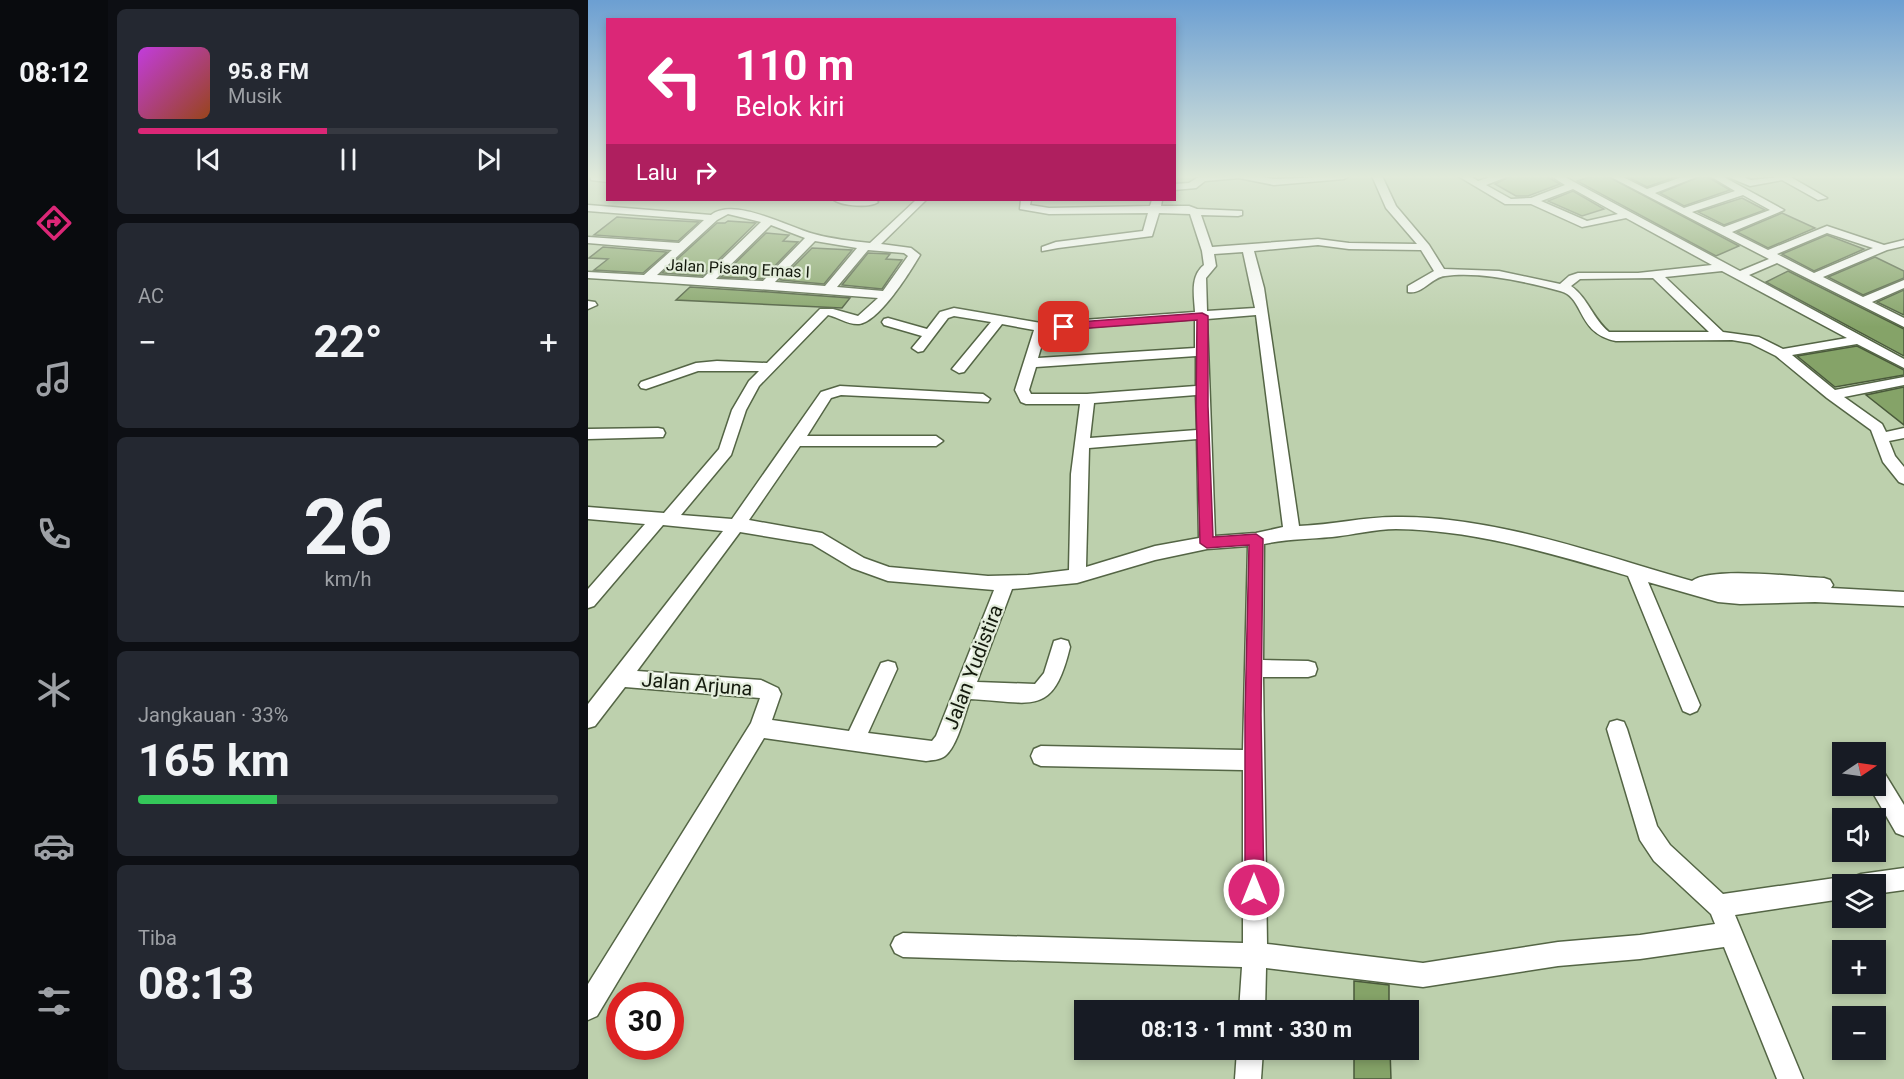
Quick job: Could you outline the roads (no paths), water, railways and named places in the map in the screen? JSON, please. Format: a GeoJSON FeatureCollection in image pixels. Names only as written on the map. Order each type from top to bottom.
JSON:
{"type":"FeatureCollection","features":[{"type":"Feature","properties":{"kind":"street"},"geometry":{"type":"LineString","coordinates":[[645,280],[704,226]]}},
{"type":"Feature","properties":{"kind":"street"},"geometry":{"type":"LineString","coordinates":[[706,282],[763,226]]}},
{"type":"Feature","properties":{"kind":"street"},"geometry":{"type":"LineString","coordinates":[[588,601],[726,452],[739,410],[754,384],[770,367],[824,312],[832,311],[851,319],[861,320],[868,315],[914,256],[910,250],[868,247],[812,237],[783,226]]}},
{"type":"Feature","properties":{"kind":"street"},"geometry":{"type":"LineString","coordinates":[[828,291],[868,247],[891,226]]}},
{"type":"Feature","properties":{"kind":"street"},"geometry":{"type":"LineString","coordinates":[[1046,249],[1056,245],[1148,234],[1150,226]]}},
{"type":"Feature","properties":{"kind":"street"},"geometry":{"type":"LineString","coordinates":[[1200,226],[1208,250],[1210,266],[1201,273],[1200,278],[1207,543]]}},
{"type":"Feature","properties":{"kind":"street"},"geometry":{"type":"LineString","coordinates":[[1406,226],[1425,247],[1441,272]]}},
{"type":"Feature","properties":{"kind":"street"},"geometry":{"type":"LineString","coordinates":[[1651,226],[1904,364]]}},
{"type":"Feature","properties":{"kind":"street"},"geometry":{"type":"LineString","coordinates":[[1715,226],[1904,324]]}},
{"type":"Feature","properties":{"kind":"street"},"geometry":{"type":"LineString","coordinates":[[1724,231],[1736,226]]}},
{"type":"Feature","properties":{"kind":"street"},"geometry":{"type":"LineString","coordinates":[[1740,275],[1827,229],[1883,248]]}},
{"type":"Feature","properties":{"kind":"street"},"geometry":{"type":"LineString","coordinates":[[766,285],[812,237]]}},
{"type":"Feature","properties":{"kind":"street"},"geometry":{"type":"LineString","coordinates":[[588,240],[681,248]]}},
{"type":"Feature","properties":{"kind":"street"},"geometry":{"type":"LineString","coordinates":[[1208,250],[1310,243],[1425,247]]}},
{"type":"Feature","properties":{"kind":"street"},"geometry":{"type":"LineString","coordinates":[[1814,277],[1883,248],[1904,243]]}},
{"type":"Feature","properties":{"kind":"street"},"geometry":{"type":"LineString","coordinates":[[1334,244],[1340,259]]}},
{"type":"Feature","properties":{"kind":"street"},"geometry":{"type":"LineString","coordinates":[[1247,247],[1258,288],[1292,532]]}},
{"type":"Feature","properties":{"kind":"street"},"geometry":{"type":"LineString","coordinates":[[1753,282],[1790,265]]}},
{"type":"Feature","properties":{"kind":"street"},"geometry":{"type":"LineString","coordinates":[[1563,287],[1578,276],[1656,274],[1725,267]]}},
{"type":"Feature","properties":{"kind":"street"},"geometry":{"type":"LineString","coordinates":[[1412,289],[1441,272],[1499,274],[1563,287],[1577,297],[1596,328],[1616,337],[1743,337],[1781,353],[1874,424],[1882,438],[1888,458],[1904,478]]}},
{"type":"Feature","properties":{"kind":"street"},"geometry":{"type":"LineString","coordinates":[[1656,274],[1719,336]]}},
{"type":"Feature","properties":{"kind":"street"},"geometry":{"type":"LineString","coordinates":[[588,286],[594,275]]}},
{"type":"Feature","properties":{"kind":"street","name":"Jalan Pisang Emas I"},"geometry":{"type":"LineString","coordinates":[[594,275],[645,280],[766,285],[885,295]]}},
{"type":"Feature","properties":{"kind":"street"},"geometry":{"type":"LineString","coordinates":[[1862,302],[1902,287]]}},
{"type":"Feature","properties":{"kind":"street"},"geometry":{"type":"LineString","coordinates":[[918,348],[944,315],[954,312],[1041,327],[1260,311]]}},
{"type":"Feature","properties":{"kind":"street"},"geometry":{"type":"LineString","coordinates":[[959,369],[999,320]]}},
{"type":"Feature","properties":{"kind":"street"},"geometry":{"type":"LineString","coordinates":[[888,322],[930,334]]}},
{"type":"Feature","properties":{"kind":"street"},"geometry":{"type":"LineString","coordinates":[[1041,327],[1022,390],[1026,399],[1087,399],[1203,390]]}},
{"type":"Feature","properties":{"kind":"street"},"geometry":{"type":"LineString","coordinates":[[1781,353],[1860,340]]}},
{"type":"Feature","properties":{"kind":"street"},"geometry":{"type":"LineString","coordinates":[[1031,363],[1203,352]]}},
{"type":"Feature","properties":{"kind":"street"},"geometry":{"type":"LineString","coordinates":[[646,385],[681,371],[696,368],[717,365],[770,367]]}},
{"type":"Feature","properties":{"kind":"street"},"geometry":{"type":"LineString","coordinates":[[1832,394],[1904,381]]}},
{"type":"Feature","properties":{"kind":"street"},"geometry":{"type":"LineString","coordinates":[[588,719],[595,699],[621,678],[736,526],[826,395],[836,391],[983,399]]}},
{"type":"Feature","properties":{"kind":"street"},"geometry":{"type":"LineString","coordinates":[[1077,576],[1081,444],[1087,399]]}},
{"type":"Feature","properties":{"kind":"street"},"geometry":{"type":"LineString","coordinates":[[1882,438],[1904,433]]}},
{"type":"Feature","properties":{"kind":"street"},"geometry":{"type":"LineString","coordinates":[[588,434],[658,434]]}},
{"type":"Feature","properties":{"kind":"street"},"geometry":{"type":"LineString","coordinates":[[1081,444],[1203,434]]}},
{"type":"Feature","properties":{"kind":"street"},"geometry":{"type":"LineString","coordinates":[[796,441],[936,441]]}},
{"type":"Feature","properties":{"kind":"street"},"geometry":{"type":"LineString","coordinates":[[588,513],[765,528],[816,538],[858,562],[888,574],[931,579],[1006,582],[1077,576],[1155,553],[1207,543],[1256,539],[1292,532],[1331,531],[1394,523],[1438,526],[1514,537],[1695,588],[1704,581],[1728,580],[1904,599]]}},
{"type":"Feature","properties":{"kind":"street"},"geometry":{"type":"LineString","coordinates":[[1253,1000],[1255,955],[1256,539]]}},
{"type":"Feature","properties":{"kind":"street"},"geometry":{"type":"LineString","coordinates":[[1634,570],[1690,705]]}},
{"type":"Feature","properties":{"kind":"street","name":"Jalan Yudistira"},"geometry":{"type":"LineString","coordinates":[[759,728],[926,751],[937,750],[945,742],[1006,582]]}},
{"type":"Feature","properties":{"kind":"street"},"geometry":{"type":"LineString","coordinates":[[1835,590],[1904,589]]}},
{"type":"Feature","properties":{"kind":"street"},"geometry":{"type":"LineString","coordinates":[[963,690],[1035,693],[1041,691],[1051,681],[1061,647]]}},
{"type":"Feature","properties":{"kind":"street"},"geometry":{"type":"LineString","coordinates":[[1254,668],[1308,669]]}},
{"type":"Feature","properties":{"kind":"street"},"geometry":{"type":"LineString","coordinates":[[854,741],[888,669]]}},
{"type":"Feature","properties":{"kind":"street","name":"Jalan Arjuna"},"geometry":{"type":"LineString","coordinates":[[621,678],[768,691],[771,694],[770,700],[759,728]]}},
{"type":"Feature","properties":{"kind":"street"},"geometry":{"type":"LineString","coordinates":[[588,1007],[759,728]]}},
{"type":"Feature","properties":{"kind":"street"},"geometry":{"type":"LineString","coordinates":[[1617,729],[1648,831],[1662,853],[1719,906],[1790,1079]]}},
{"type":"Feature","properties":{"kind":"street"},"geometry":{"type":"LineString","coordinates":[[1041,756],[1254,760]]}},
{"type":"Feature","properties":{"kind":"street"},"geometry":{"type":"LineString","coordinates":[[1886,795],[1904,825]]}},
{"type":"Feature","properties":{"kind":"street"},"geometry":{"type":"LineString","coordinates":[[1886,882],[1904,879]]}},
{"type":"Feature","properties":{"kind":"street"},"geometry":{"type":"LineString","coordinates":[[1719,906],[1832,889]]}},
{"type":"Feature","properties":{"kind":"street"},"geometry":{"type":"LineString","coordinates":[[903,945],[1255,955],[1423,975],[1558,954],[1640,947],[1731,934]]}},
{"type":"Feature","properties":{"kind":"street"},"geometry":{"type":"LineString","coordinates":[[1248,1079],[1249,1060]]}}]}
